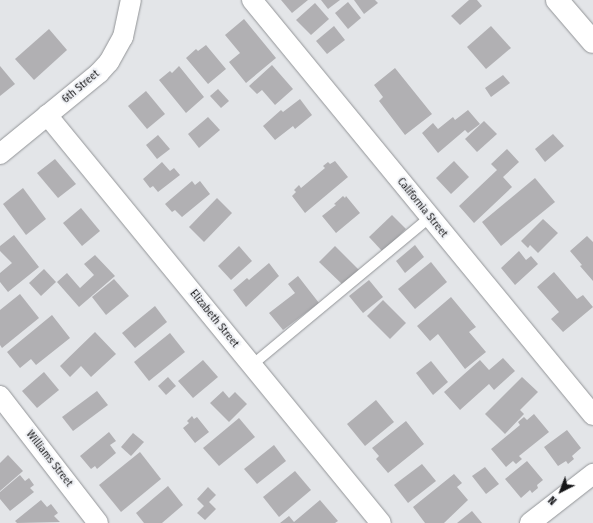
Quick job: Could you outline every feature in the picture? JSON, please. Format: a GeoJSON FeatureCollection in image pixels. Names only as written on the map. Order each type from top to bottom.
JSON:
{"type":"FeatureCollection","features":[{"type":"Feature","properties":{"kind":"main road"},"geometry":{"type":"LineString","coordinates":[[557,0],[593,42]]}},
{"type":"Feature","properties":{"kind":"street","name":"6th Street"},"geometry":{"type":"LineString","coordinates":[[0,154],[109,62],[123,37],[131,0]]}},
{"type":"Feature","properties":{"kind":"street","name":"California Street"},"geometry":{"type":"LineString","coordinates":[[252,0],[593,415]]}},
{"type":"Feature","properties":{"kind":"street","name":"Elizabeth Street"},"geometry":{"type":"LineString","coordinates":[[47,115],[381,523]]}},
{"type":"Feature","properties":{"kind":"street","name":"Williams Street"},"geometry":{"type":"LineString","coordinates":[[0,396],[98,523]]}},
{"type":"Feature","properties":{"kind":"street"},"geometry":{"type":"LineString","coordinates":[[530,523],[593,474]]}},
{"type":"Feature","properties":{"kind":"lane"},"geometry":{"type":"LineString","coordinates":[[252,365],[430,217]]}},
{"type":"Feature","properties":{"kind":"building"},"geometry":{"type":"Polygon","coordinates":[[[281,0],[308,0],[292,13],[281,0]]]}},
{"type":"Feature","properties":{"kind":"building"},"geometry":{"type":"Polygon","coordinates":[[[321,0],[340,0],[328,9],[321,0]]]}},
{"type":"Feature","properties":{"kind":"building"},"geometry":{"type":"Polygon","coordinates":[[[354,0],[375,0],[378,3],[364,14],[354,0]]]}},
{"type":"Feature","properties":{"kind":"building"},"geometry":{"type":"Polygon","coordinates":[[[469,0],[477,0],[482,6],[460,25],[451,16],[469,0]]]}},
{"type":"Feature","properties":{"kind":"building"},"geometry":{"type":"Polygon","coordinates":[[[348,2],[361,18],[348,29],[335,13],[348,2]]]}},
{"type":"Feature","properties":{"kind":"building"},"geometry":{"type":"Polygon","coordinates":[[[315,3],[329,19],[311,35],[296,20],[315,3]]]}},
{"type":"Feature","properties":{"kind":"building"},"geometry":{"type":"Polygon","coordinates":[[[244,19],[276,58],[246,83],[229,62],[240,53],[225,35],[244,19]]]}},
{"type":"Feature","properties":{"kind":"building"},"geometry":{"type":"Polygon","coordinates":[[[334,26],[345,40],[327,54],[316,41],[334,26]]]}},
{"type":"Feature","properties":{"kind":"building"},"geometry":{"type":"Polygon","coordinates":[[[491,26],[511,48],[486,69],[467,47],[491,26]]]}},
{"type":"Feature","properties":{"kind":"building"},"geometry":{"type":"Polygon","coordinates":[[[49,29],[67,50],[34,80],[15,59],[49,29]]]}},
{"type":"Feature","properties":{"kind":"building"},"geometry":{"type":"Polygon","coordinates":[[[206,45],[226,69],[208,84],[186,58],[196,49],[198,51],[206,45]]]}},
{"type":"Feature","properties":{"kind":"building"},"geometry":{"type":"Polygon","coordinates":[[[272,65],[293,89],[275,105],[262,90],[257,94],[249,86],[272,65]]]}},
{"type":"Feature","properties":{"kind":"building"},"geometry":{"type":"Polygon","coordinates":[[[0,66],[15,84],[0,96],[0,66]]]}},
{"type":"Feature","properties":{"kind":"building"},"geometry":{"type":"Polygon","coordinates":[[[179,66],[204,97],[186,113],[159,80],[170,71],[172,73],[179,66]]]}},
{"type":"Feature","properties":{"kind":"building"},"geometry":{"type":"Polygon","coordinates":[[[395,68],[432,114],[405,135],[379,101],[383,97],[374,85],[395,68]]]}},
{"type":"Feature","properties":{"kind":"building"},"geometry":{"type":"Polygon","coordinates":[[[503,75],[510,83],[491,97],[485,88],[503,75]]]}},
{"type":"Feature","properties":{"kind":"building"},"geometry":{"type":"Polygon","coordinates":[[[218,89],[229,101],[221,108],[210,96],[218,89]]]}},
{"type":"Feature","properties":{"kind":"building"},"geometry":{"type":"Polygon","coordinates":[[[146,91],[165,114],[147,129],[128,106],[146,91]]]}},
{"type":"Feature","properties":{"kind":"building"},"geometry":{"type":"Polygon","coordinates":[[[300,99],[312,115],[295,129],[293,126],[275,140],[263,126],[281,110],[283,112],[300,99]]]}},
{"type":"Feature","properties":{"kind":"building"},"geometry":{"type":"Polygon","coordinates":[[[468,110],[480,124],[468,133],[465,130],[438,153],[422,133],[433,123],[438,129],[453,117],[455,120],[468,110]]]}},
{"type":"Feature","properties":{"kind":"building"},"geometry":{"type":"Polygon","coordinates":[[[208,117],[220,130],[199,148],[188,134],[208,117]]]}},
{"type":"Feature","properties":{"kind":"building"},"geometry":{"type":"Polygon","coordinates":[[[484,121],[497,134],[477,152],[465,139],[484,121]]]}},
{"type":"Feature","properties":{"kind":"building"},"geometry":{"type":"Polygon","coordinates":[[[553,134],[564,146],[545,162],[535,149],[553,134]]]}},
{"type":"Feature","properties":{"kind":"building"},"geometry":{"type":"Polygon","coordinates":[[[158,135],[170,149],[157,159],[146,145],[158,135]]]}},
{"type":"Feature","properties":{"kind":"building"},"geometry":{"type":"Polygon","coordinates":[[[507,149],[519,162],[503,177],[512,187],[474,223],[459,206],[497,170],[491,164],[507,149]]]}},
{"type":"Feature","properties":{"kind":"building"},"geometry":{"type":"Polygon","coordinates":[[[55,159],[76,184],[58,198],[37,173],[55,159]]]}},
{"type":"Feature","properties":{"kind":"building"},"geometry":{"type":"Polygon","coordinates":[[[335,161],[348,177],[305,213],[292,196],[296,192],[294,190],[299,185],[301,188],[325,168],[323,166],[328,162],[330,164],[335,161]]]}},
{"type":"Feature","properties":{"kind":"building"},"geometry":{"type":"Polygon","coordinates":[[[454,161],[469,177],[451,194],[436,178],[454,161]]]}},
{"type":"Feature","properties":{"kind":"building"},"geometry":{"type":"Polygon","coordinates":[[[162,162],[170,171],[174,168],[180,175],[158,192],[153,186],[150,188],[143,179],[162,162]]]}},
{"type":"Feature","properties":{"kind":"building"},"geometry":{"type":"Polygon","coordinates":[[[535,178],[555,202],[501,246],[482,222],[535,178]]]}},
{"type":"Feature","properties":{"kind":"building"},"geometry":{"type":"Polygon","coordinates":[[[192,181],[195,185],[200,181],[210,194],[182,217],[175,210],[172,212],[165,204],[192,181]]]}},
{"type":"Feature","properties":{"kind":"building"},"geometry":{"type":"Polygon","coordinates":[[[23,188],[46,219],[26,235],[3,204],[23,188]]]}},
{"type":"Feature","properties":{"kind":"building"},"geometry":{"type":"Polygon","coordinates":[[[343,196],[345,198],[346,196],[360,213],[336,233],[322,216],[336,205],[334,204],[343,196]]]}},
{"type":"Feature","properties":{"kind":"building"},"geometry":{"type":"Polygon","coordinates":[[[217,198],[232,213],[204,242],[189,227],[217,198]]]}},
{"type":"Feature","properties":{"kind":"building"},"geometry":{"type":"Polygon","coordinates":[[[81,208],[100,231],[82,246],[63,223],[81,208]]]}},
{"type":"Feature","properties":{"kind":"building"},"geometry":{"type":"Polygon","coordinates":[[[392,215],[406,229],[383,252],[369,237],[392,215]]]}},
{"type":"Feature","properties":{"kind":"building"},"geometry":{"type":"Polygon","coordinates":[[[543,219],[558,233],[538,253],[530,245],[528,248],[521,241],[543,219]]]}},
{"type":"Feature","properties":{"kind":"building"},"geometry":{"type":"Polygon","coordinates":[[[14,235],[39,267],[8,292],[0,282],[0,273],[12,263],[0,251],[0,246],[14,235]]]}},
{"type":"Feature","properties":{"kind":"building"},"geometry":{"type":"Polygon","coordinates":[[[587,236],[593,242],[593,281],[570,251],[587,236]]]}},
{"type":"Feature","properties":{"kind":"building"},"geometry":{"type":"Polygon","coordinates":[[[415,245],[424,257],[405,273],[396,261],[415,245]]]}},
{"type":"Feature","properties":{"kind":"building"},"geometry":{"type":"Polygon","coordinates":[[[239,246],[252,261],[231,280],[218,266],[239,246]]]}},
{"type":"Feature","properties":{"kind":"building"},"geometry":{"type":"Polygon","coordinates":[[[335,246],[359,270],[343,285],[319,262],[335,246]]]}},
{"type":"Feature","properties":{"kind":"building"},"geometry":{"type":"Polygon","coordinates":[[[519,251],[526,260],[531,256],[538,264],[515,285],[501,268],[519,251]]]}},
{"type":"Feature","properties":{"kind":"building"},"geometry":{"type":"Polygon","coordinates":[[[95,255],[115,276],[79,307],[57,282],[67,273],[80,288],[94,275],[84,264],[95,255]]]}},
{"type":"Feature","properties":{"kind":"building"},"geometry":{"type":"Polygon","coordinates":[[[431,262],[447,282],[415,309],[398,289],[431,262]]]}},
{"type":"Feature","properties":{"kind":"building"},"geometry":{"type":"Polygon","coordinates":[[[269,263],[279,276],[246,307],[233,290],[247,278],[249,280],[269,263]]]}},
{"type":"Feature","properties":{"kind":"building"},"geometry":{"type":"Polygon","coordinates":[[[44,269],[56,282],[41,296],[29,283],[44,269]]]}},
{"type":"Feature","properties":{"kind":"building"},"geometry":{"type":"Polygon","coordinates":[[[554,272],[577,299],[583,295],[593,307],[563,332],[551,319],[559,312],[537,287],[554,272]]]}},
{"type":"Feature","properties":{"kind":"building"},"geometry":{"type":"Polygon","coordinates":[[[298,276],[319,303],[283,330],[269,313],[295,293],[288,284],[298,276]]]}},
{"type":"Feature","properties":{"kind":"building"},"geometry":{"type":"Polygon","coordinates":[[[114,279],[129,296],[106,315],[92,297],[114,279]]]}},
{"type":"Feature","properties":{"kind":"building"},"geometry":{"type":"Polygon","coordinates":[[[369,280],[383,297],[363,313],[349,296],[369,280]]]}},
{"type":"Feature","properties":{"kind":"building"},"geometry":{"type":"Polygon","coordinates":[[[20,294],[39,318],[2,348],[0,345],[0,310],[20,294]]]}},
{"type":"Feature","properties":{"kind":"building"},"geometry":{"type":"Polygon","coordinates":[[[451,297],[476,327],[469,332],[486,352],[465,369],[438,334],[430,341],[417,326],[451,297]]]}},
{"type":"Feature","properties":{"kind":"building"},"geometry":{"type":"Polygon","coordinates":[[[383,300],[406,323],[390,339],[367,316],[383,300]]]}},
{"type":"Feature","properties":{"kind":"building"},"geometry":{"type":"Polygon","coordinates":[[[155,306],[167,322],[135,348],[122,333],[155,306]]]}},
{"type":"Feature","properties":{"kind":"building"},"geometry":{"type":"Polygon","coordinates":[[[52,315],[70,338],[36,365],[31,359],[20,368],[7,352],[52,315]]]}},
{"type":"Feature","properties":{"kind":"building"},"geometry":{"type":"Polygon","coordinates":[[[95,332],[116,354],[91,377],[81,366],[70,377],[60,366],[95,332]]]}},
{"type":"Feature","properties":{"kind":"building"},"geometry":{"type":"Polygon","coordinates":[[[170,333],[185,352],[149,381],[134,362],[170,333]]]}},
{"type":"Feature","properties":{"kind":"building"},"geometry":{"type":"Polygon","coordinates":[[[503,358],[515,371],[494,390],[489,384],[460,410],[444,392],[480,360],[489,370],[503,358]]]}},
{"type":"Feature","properties":{"kind":"building"},"geometry":{"type":"Polygon","coordinates":[[[203,360],[218,377],[193,398],[178,381],[203,360]]]}},
{"type":"Feature","properties":{"kind":"building"},"geometry":{"type":"Polygon","coordinates":[[[431,361],[448,382],[433,395],[416,373],[431,361]]]}},
{"type":"Feature","properties":{"kind":"building"},"geometry":{"type":"Polygon","coordinates":[[[44,372],[59,390],[37,408],[22,391],[44,372]]]}},
{"type":"Feature","properties":{"kind":"building"},"geometry":{"type":"Polygon","coordinates":[[[168,377],[176,386],[166,395],[158,386],[168,377]]]}},
{"type":"Feature","properties":{"kind":"building"},"geometry":{"type":"Polygon","coordinates":[[[522,377],[538,392],[520,410],[524,414],[505,434],[485,414],[522,377]]]}},
{"type":"Feature","properties":{"kind":"building"},"geometry":{"type":"Polygon","coordinates":[[[97,391],[108,405],[73,431],[62,417],[97,391]]]}},
{"type":"Feature","properties":{"kind":"building"},"geometry":{"type":"Polygon","coordinates":[[[223,391],[229,398],[235,392],[247,404],[229,422],[210,403],[223,391]]]}},
{"type":"Feature","properties":{"kind":"building"},"geometry":{"type":"Polygon","coordinates":[[[376,400],[394,422],[365,446],[347,424],[376,400]]]}},
{"type":"Feature","properties":{"kind":"building"},"geometry":{"type":"Polygon","coordinates":[[[534,414],[549,432],[519,456],[522,459],[516,464],[513,461],[506,467],[491,449],[520,425],[518,422],[524,417],[527,420],[534,414]]]}},
{"type":"Feature","properties":{"kind":"building"},"geometry":{"type":"Polygon","coordinates":[[[192,416],[194,419],[197,417],[209,432],[195,443],[183,428],[189,423],[187,421],[192,416]]]}},
{"type":"Feature","properties":{"kind":"building"},"geometry":{"type":"Polygon","coordinates":[[[239,418],[255,437],[219,466],[203,448],[239,418]]]}},
{"type":"Feature","properties":{"kind":"building"},"geometry":{"type":"Polygon","coordinates":[[[406,421],[424,444],[388,473],[376,459],[379,456],[372,448],[406,421]]]}},
{"type":"Feature","properties":{"kind":"building"},"geometry":{"type":"Polygon","coordinates":[[[567,430],[581,448],[572,456],[574,459],[568,464],[566,461],[558,466],[544,447],[567,430]]]}},
{"type":"Feature","properties":{"kind":"building"},"geometry":{"type":"Polygon","coordinates":[[[109,432],[116,441],[110,445],[116,453],[97,469],[95,466],[91,469],[80,456],[109,432]]]}},
{"type":"Feature","properties":{"kind":"building"},"geometry":{"type":"Polygon","coordinates":[[[133,433],[144,442],[131,456],[121,447],[133,433]]]}},
{"type":"Feature","properties":{"kind":"building"},"geometry":{"type":"Polygon","coordinates":[[[274,445],[286,461],[257,484],[244,469],[274,445]]]}},
{"type":"Feature","properties":{"kind":"building"},"geometry":{"type":"Polygon","coordinates":[[[140,452],[161,479],[121,512],[99,485],[140,452]]]}},
{"type":"Feature","properties":{"kind":"building"},"geometry":{"type":"Polygon","coordinates":[[[8,455],[23,471],[0,491],[0,463],[8,455]]]}},
{"type":"Feature","properties":{"kind":"building"},"geometry":{"type":"Polygon","coordinates":[[[527,461],[543,480],[537,485],[538,488],[532,493],[530,490],[521,498],[505,479],[527,461]]]}},
{"type":"Feature","properties":{"kind":"building"},"geometry":{"type":"Polygon","coordinates":[[[422,464],[436,481],[408,503],[394,485],[422,464]]]}},
{"type":"Feature","properties":{"kind":"building"},"geometry":{"type":"Polygon","coordinates":[[[485,467],[499,484],[486,494],[472,476],[485,467]]]}},
{"type":"Feature","properties":{"kind":"building"},"geometry":{"type":"Polygon","coordinates":[[[295,471],[311,490],[279,517],[263,497],[295,471]]]}},
{"type":"Feature","properties":{"kind":"building"},"geometry":{"type":"Polygon","coordinates":[[[454,474],[462,483],[457,487],[468,500],[444,523],[425,523],[413,507],[454,474]]]}},
{"type":"Feature","properties":{"kind":"building"},"geometry":{"type":"Polygon","coordinates":[[[20,475],[25,481],[29,478],[34,485],[30,488],[34,492],[10,511],[0,499],[0,492],[20,475]]]}},
{"type":"Feature","properties":{"kind":"building"},"geometry":{"type":"Polygon","coordinates":[[[168,486],[183,505],[162,523],[144,523],[136,513],[168,486]]]}},
{"type":"Feature","properties":{"kind":"building"},"geometry":{"type":"Polygon","coordinates":[[[208,487],[216,495],[209,502],[216,509],[205,520],[197,513],[204,506],[197,499],[208,487]]]}},
{"type":"Feature","properties":{"kind":"building"},"geometry":{"type":"Polygon","coordinates":[[[41,500],[47,507],[51,504],[58,513],[54,516],[60,522],[17,523],[15,521],[41,500]]]}},
{"type":"Feature","properties":{"kind":"building"},"geometry":{"type":"Polygon","coordinates":[[[320,500],[338,521],[335,523],[280,523],[289,516],[294,522],[320,500]]]}},
{"type":"Feature","properties":{"kind":"building"},"geometry":{"type":"Polygon","coordinates":[[[472,511],[482,523],[457,523],[472,511]]]}}]}
